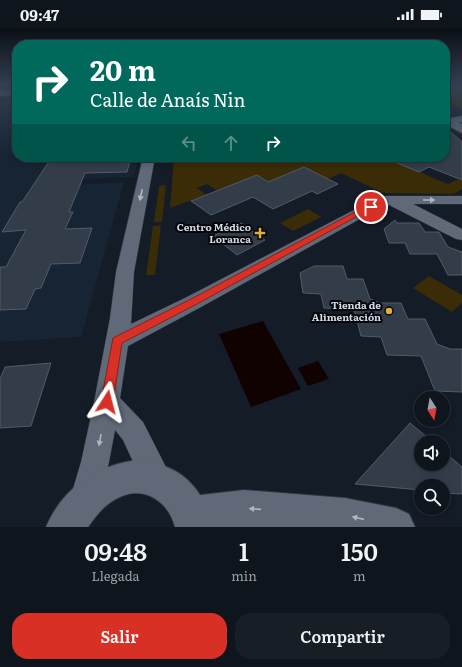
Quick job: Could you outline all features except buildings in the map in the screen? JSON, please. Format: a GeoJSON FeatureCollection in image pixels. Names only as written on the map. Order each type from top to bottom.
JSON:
{"type":"FeatureCollection","features":[{"type":"Feature","properties":{"kind":"main road"},"geometry":{"type":"LineString","coordinates":[[450,122],[462,129]]}},
{"type":"Feature","properties":{"kind":"main road"},"geometry":{"type":"LineString","coordinates":[[75,514],[108,484],[133,476],[157,479],[177,492],[193,520],[244,508],[345,516],[396,527]]}},
{"type":"Feature","properties":{"kind":"street"},"geometry":{"type":"LineString","coordinates":[[450,120],[462,120]]}},
{"type":"Feature","properties":{"kind":"street"},"geometry":{"type":"LineString","coordinates":[[75,514],[95,462],[121,318],[125,272],[148,162]]}},
{"type":"Feature","properties":{"kind":"street"},"geometry":{"type":"LineString","coordinates":[[117,341],[194,302],[384,200],[462,200]]}},
{"type":"Feature","properties":{"kind":"street"},"geometry":{"type":"LineString","coordinates":[[393,200],[408,209],[462,235]]}},
{"type":"Feature","properties":{"kind":"street"},"geometry":{"type":"LineString","coordinates":[[107,402],[133,431],[157,479]]}},
{"type":"Feature","properties":{"kind":"shaded area"},"geometry":{"type":"Polygon","coordinates":[[[0,108],[12,108],[12,162],[138,162],[134,177],[74,179],[73,185],[124,182],[81,337],[0,342],[0,108]]]}},
{"type":"Feature","properties":{"kind":"shaded area"},"geometry":{"type":"Polygon","coordinates":[[[174,162],[404,162],[426,175],[448,184],[459,179],[462,180],[462,189],[454,194],[383,193],[341,173],[328,179],[280,188],[257,175],[228,198],[207,184],[197,188],[206,195],[170,208],[174,162]]]}},
{"type":"Feature","properties":{"kind":"shaded area"},"geometry":{"type":"Polygon","coordinates":[[[166,185],[162,222],[154,222],[159,186],[166,185]]]}},
{"type":"Feature","properties":{"kind":"shaded area"},"geometry":{"type":"Polygon","coordinates":[[[308,209],[321,217],[293,231],[280,223],[308,209]]]}},
{"type":"Feature","properties":{"kind":"shaded area"},"geometry":{"type":"Polygon","coordinates":[[[161,225],[155,275],[146,275],[153,226],[161,225]]]}},
{"type":"Feature","properties":{"kind":"shaded area"},"geometry":{"type":"Polygon","coordinates":[[[429,276],[462,295],[462,303],[452,312],[413,288],[429,276]]]}},
{"type":"Feature","properties":{"kind":"shaded area"},"geometry":{"type":"Polygon","coordinates":[[[263,321],[301,389],[251,407],[219,334],[263,321]]]}},
{"type":"Feature","properties":{"kind":"shaded area"},"geometry":{"type":"Polygon","coordinates":[[[318,361],[329,379],[308,386],[298,368],[318,361]]]}},
{"type":"Feature","properties":{"kind":"place","name":"Centro Médico Loranca"},"geometry":{"type":"Point","coordinates":[260,233]}},
{"type":"Feature","properties":{"kind":"place","name":"Tienda de Alimentación"},"geometry":{"type":"Point","coordinates":[389,311]}},
{"type":"Feature","properties":{"kind":"route"},"geometry":{"type":"LineString","coordinates":[[107,402],[117,341],[194,302],[371,207]]}}]}
